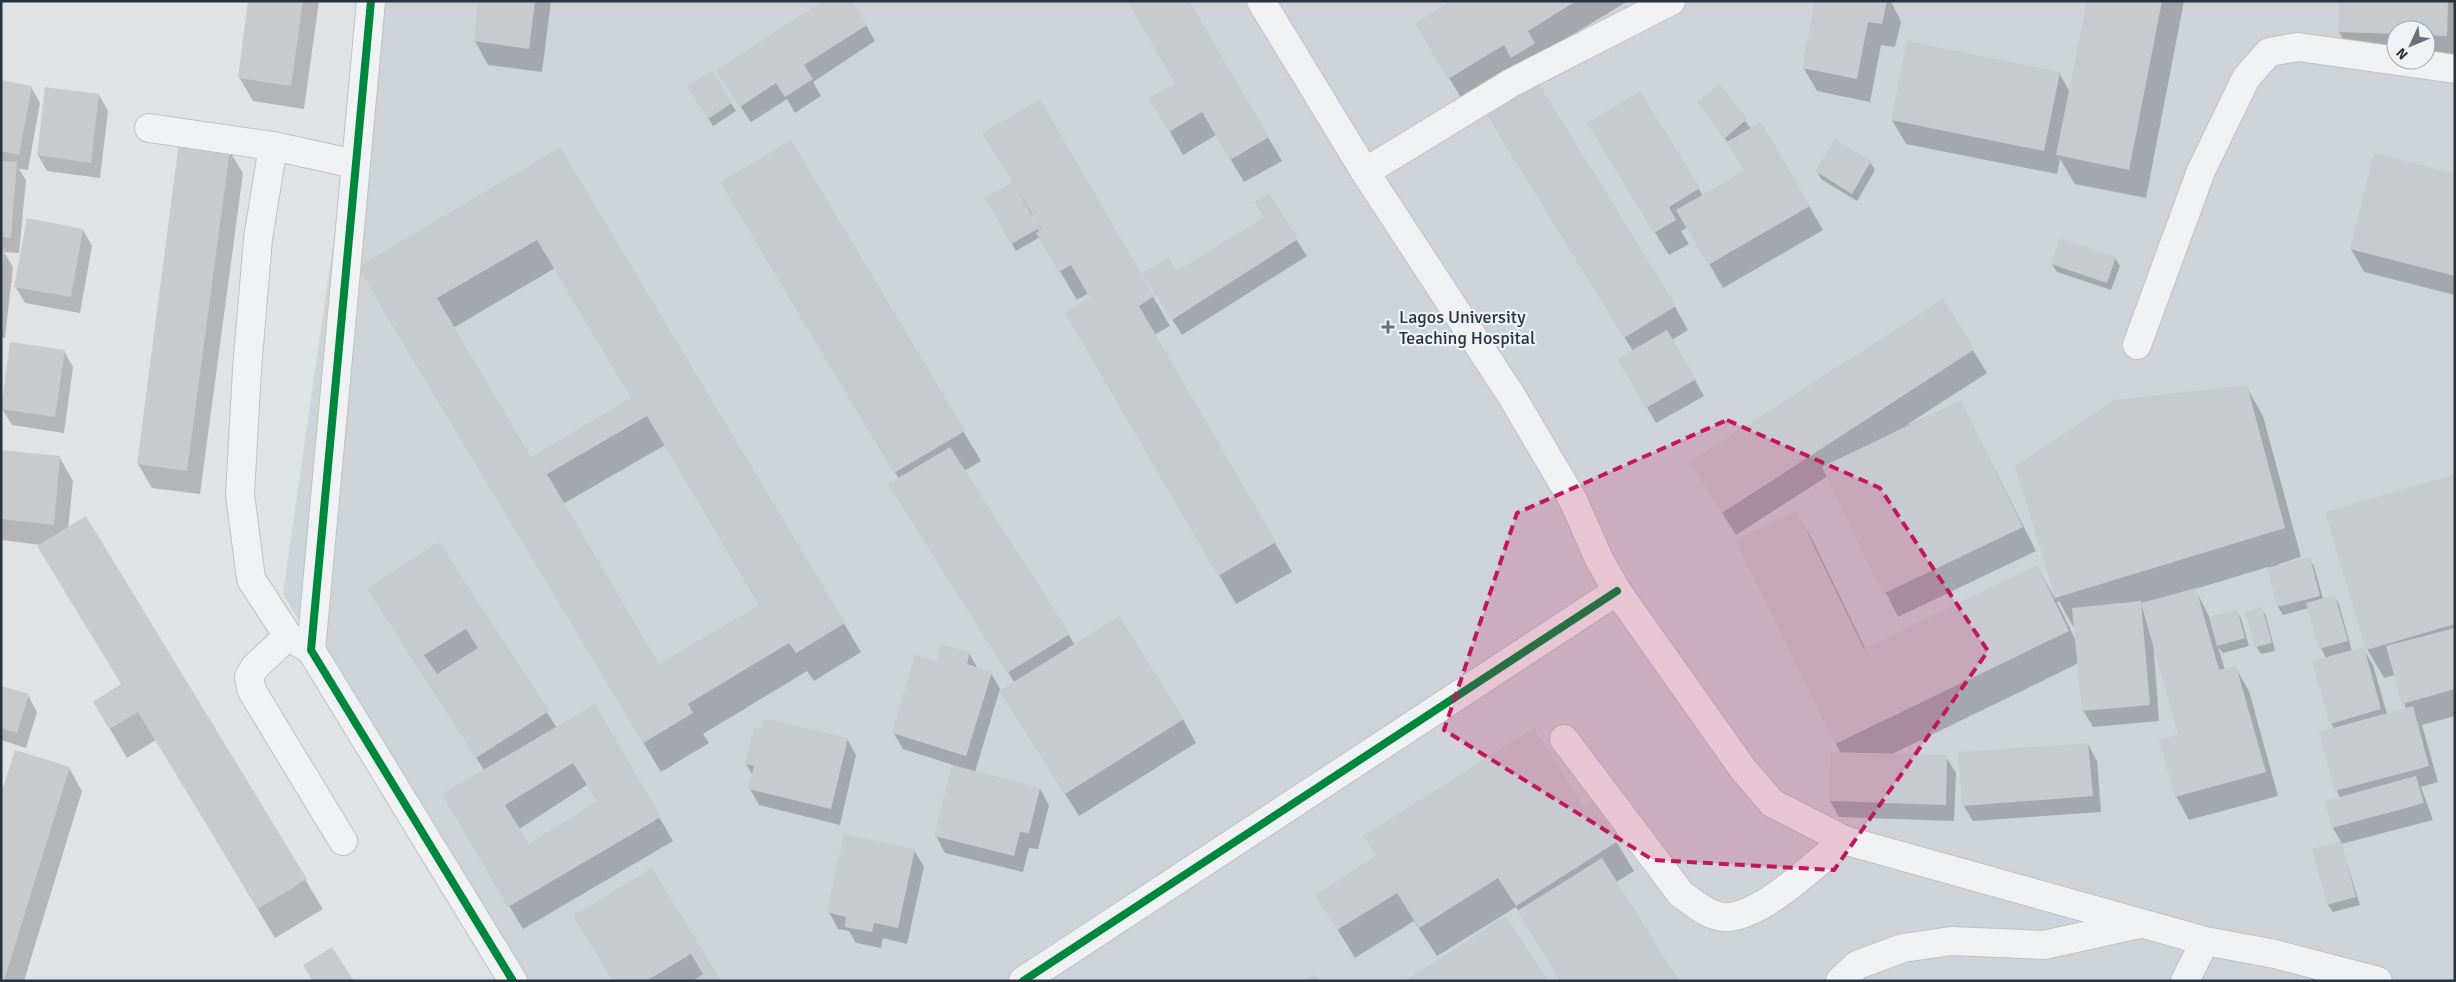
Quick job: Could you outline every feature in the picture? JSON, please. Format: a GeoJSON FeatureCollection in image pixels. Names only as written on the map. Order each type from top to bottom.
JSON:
{"type":"FeatureCollection","features":[{"type":"Feature","properties":{"kind":"street"},"geometry":{"type":"LineString","coordinates":[[299,643],[355,164],[371,1]]}},
{"type":"Feature","properties":{"kind":"street"},"geometry":{"type":"LineString","coordinates":[[1261,1],[1365,172],[1516,403],[1573,500],[1599,559],[1617,591],[1743,769],[1772,803],[1844,840],[2205,941],[2275,954],[2293,971],[2378,981]]}},
{"type":"Feature","properties":{"kind":"street"},"geometry":{"type":"LineString","coordinates":[[1365,172],[1511,83],[1671,1]]}},
{"type":"Feature","properties":{"kind":"street"},"geometry":{"type":"LineString","coordinates":[[2137,345],[2201,170],[2246,78],[2269,52],[2298,47],[2455,69]]}},
{"type":"Feature","properties":{"kind":"street"},"geometry":{"type":"LineString","coordinates":[[149,128],[273,146],[355,164]]}},
{"type":"Feature","properties":{"kind":"street"},"geometry":{"type":"LineString","coordinates":[[273,146],[258,239],[247,370],[240,494],[251,579],[299,643],[513,981]]}},
{"type":"Feature","properties":{"kind":"street"},"geometry":{"type":"LineString","coordinates":[[1023,981],[1617,591]]}},
{"type":"Feature","properties":{"kind":"street"},"geometry":{"type":"LineString","coordinates":[[299,643],[255,667],[249,677],[252,691],[343,841]]}},
{"type":"Feature","properties":{"kind":"street"},"geometry":{"type":"LineString","coordinates":[[1564,739],[1681,894],[1706,912],[1728,917],[1764,905],[1844,840]]}},
{"type":"Feature","properties":{"kind":"street"},"geometry":{"type":"LineString","coordinates":[[1840,981],[1856,965],[1903,948],[1952,941],[2044,945],[2142,924]]}},
{"type":"Feature","properties":{"kind":"street"},"geometry":{"type":"LineString","coordinates":[[2184,981],[2205,941]]}},
{"type":"Feature","properties":{"kind":"highlighted area"},"geometry":{"type":"Polygon","coordinates":[[[1727,420],[1880,488],[1988,651],[1834,870],[1653,860],[1444,730],[1517,513],[1727,420]]]}},
{"type":"Feature","properties":{"kind":"shaded area","name":"Lagos University Teaching Hospital"},"geometry":{"type":"Polygon","coordinates":[[[368,1],[2455,1],[2455,981],[514,981],[283,594],[368,1]]]}},
{"type":"Feature","properties":{"kind":"building"},"geometry":{"type":"Polygon","coordinates":[[[248,1],[303,1],[291,86],[238,78],[248,1]]]}},
{"type":"Feature","properties":{"kind":"building"},"geometry":{"type":"Polygon","coordinates":[[[478,1],[535,1],[529,49],[474,41],[478,1]]]}},
{"type":"Feature","properties":{"kind":"building"},"geometry":{"type":"Polygon","coordinates":[[[823,1],[852,1],[867,25],[804,65],[813,79],[785,97],[776,83],[740,107],[716,70],[823,1]]]}},
{"type":"Feature","properties":{"kind":"building"},"geometry":{"type":"Polygon","coordinates":[[[1127,1],[1189,1],[1269,137],[1230,160],[1202,112],[1169,132],[1149,98],[1175,83],[1127,1]]]}},
{"type":"Feature","properties":{"kind":"building"},"geometry":{"type":"Polygon","coordinates":[[[1451,1],[1576,1],[1528,31],[1535,43],[1511,58],[1504,45],[1448,79],[1415,23],[1451,1]]]}},
{"type":"Feature","properties":{"kind":"building"},"geometry":{"type":"Polygon","coordinates":[[[1815,1],[1887,1],[1882,24],[1868,22],[1857,79],[1802,68],[1815,1]]]}},
{"type":"Feature","properties":{"kind":"building"},"geometry":{"type":"Polygon","coordinates":[[[2087,1],[2162,1],[2129,170],[2056,155],[2087,1]]]}},
{"type":"Feature","properties":{"kind":"building"},"geometry":{"type":"Polygon","coordinates":[[[2339,1],[2448,1],[2447,36],[2436,35],[2436,20],[2386,20],[2386,34],[2338,32],[2339,1]]]}},
{"type":"Feature","properties":{"kind":"building"},"geometry":{"type":"Polygon","coordinates":[[[1907,41],[2060,72],[2044,151],[1891,120],[1907,41]]]}},
{"type":"Feature","properties":{"kind":"building"},"geometry":{"type":"Polygon","coordinates":[[[712,70],[732,103],[708,119],[687,86],[712,70]]]}},
{"type":"Feature","properties":{"kind":"building"},"geometry":{"type":"Polygon","coordinates":[[[1536,79],[1676,306],[1624,338],[1484,110],[1536,79]]]}},
{"type":"Feature","properties":{"kind":"building"},"geometry":{"type":"Polygon","coordinates":[[[1,80],[32,86],[19,155],[1,151],[1,80]]]}},
{"type":"Feature","properties":{"kind":"building"},"geometry":{"type":"Polygon","coordinates":[[[1720,84],[1747,119],[1725,138],[1697,102],[1720,84]]]}},
{"type":"Feature","properties":{"kind":"building"},"geometry":{"type":"Polygon","coordinates":[[[45,87],[99,94],[91,163],[37,155],[45,87]]]}},
{"type":"Feature","properties":{"kind":"building"},"geometry":{"type":"Polygon","coordinates":[[[1640,91],[1700,188],[1669,207],[1676,220],[1654,233],[1587,123],[1640,91]]]}},
{"type":"Feature","properties":{"kind":"building"},"geometry":{"type":"Polygon","coordinates":[[[1040,99],[1154,296],[1139,306],[1276,542],[1218,576],[1065,313],[1090,298],[1071,265],[1059,272],[1036,233],[1042,230],[982,133],[1040,99]]]}},
{"type":"Feature","properties":{"kind":"building"},"geometry":{"type":"Polygon","coordinates":[[[1761,122],[1810,206],[1708,265],[1676,210],[1744,171],[1727,142],[1761,122]]]}},
{"type":"Feature","properties":{"kind":"building"},"geometry":{"type":"Polygon","coordinates":[[[1835,139],[1871,161],[1852,194],[1815,171],[1835,139]]]}},
{"type":"Feature","properties":{"kind":"building"},"geometry":{"type":"Polygon","coordinates":[[[791,140],[965,431],[894,473],[720,182],[791,140]]]}},
{"type":"Feature","properties":{"kind":"building"},"geometry":{"type":"Polygon","coordinates":[[[179,142],[230,149],[187,471],[137,464],[179,142]]]}},
{"type":"Feature","properties":{"kind":"building"},"geometry":{"type":"Polygon","coordinates":[[[560,147],[845,623],[796,653],[789,643],[688,704],[693,713],[643,743],[358,267],[560,147]],[[537,240],[437,298],[531,457],[631,398],[537,240]],[[647,416],[547,474],[659,664],[759,605],[647,416]]]}},
{"type":"Feature","properties":{"kind":"building"},"geometry":{"type":"Polygon","coordinates":[[[2374,153],[2455,174],[2455,276],[2350,249],[2374,153]]]}},
{"type":"Feature","properties":{"kind":"building"},"geometry":{"type":"Polygon","coordinates":[[[1,161],[17,162],[11,238],[1,237],[1,161]]]}},
{"type":"Feature","properties":{"kind":"building"},"geometry":{"type":"Polygon","coordinates":[[[1013,182],[1039,228],[1011,244],[985,198],[1013,182]]]}},
{"type":"Feature","properties":{"kind":"building"},"geometry":{"type":"Polygon","coordinates":[[[1269,193],[1298,239],[1172,320],[1142,273],[1168,257],[1177,271],[1264,217],[1254,202],[1269,193]]]}},
{"type":"Feature","properties":{"kind":"building"},"geometry":{"type":"Polygon","coordinates":[[[27,218],[83,229],[71,297],[14,287],[27,218]]]}},
{"type":"Feature","properties":{"kind":"building"},"geometry":{"type":"Polygon","coordinates":[[[2060,238],[2116,257],[2107,283],[2051,264],[2060,238]]]}},
{"type":"Feature","properties":{"kind":"building"},"geometry":{"type":"Polygon","coordinates":[[[1,249],[5,250],[2,268],[1,268],[1,249]]]}},
{"type":"Feature","properties":{"kind":"building"},"geometry":{"type":"Polygon","coordinates":[[[1943,299],[1975,349],[1722,513],[1689,462],[1943,299]]]}},
{"type":"Feature","properties":{"kind":"building"},"geometry":{"type":"Polygon","coordinates":[[[1667,330],[1696,379],[1646,408],[1617,359],[1667,330]]]}},
{"type":"Feature","properties":{"kind":"building"},"geometry":{"type":"Polygon","coordinates":[[[10,342],[65,350],[55,417],[1,409],[10,342]]]}},
{"type":"Feature","properties":{"kind":"building"},"geometry":{"type":"Polygon","coordinates":[[[2247,385],[2285,528],[2055,598],[2015,466],[2115,400],[2247,385]]]}},
{"type":"Feature","properties":{"kind":"building"},"geometry":{"type":"Polygon","coordinates":[[[1961,400],[2023,527],[1883,594],[1822,467],[1961,400]]]}},
{"type":"Feature","properties":{"kind":"building"},"geometry":{"type":"Polygon","coordinates":[[[950,447],[1070,634],[1007,673],[888,484],[950,447]]]}},
{"type":"Feature","properties":{"kind":"building"},"geometry":{"type":"Polygon","coordinates":[[[1,450],[60,456],[54,525],[1,519],[1,450]]]}},
{"type":"Feature","properties":{"kind":"building"},"geometry":{"type":"Polygon","coordinates":[[[2455,474],[2455,624],[2366,650],[2325,512],[2455,474]]]}},
{"type":"Feature","properties":{"kind":"building"},"geometry":{"type":"Polygon","coordinates":[[[1797,511],[1864,649],[2037,565],[2069,631],[1835,744],[1735,540],[1797,511]]]}},
{"type":"Feature","properties":{"kind":"building"},"geometry":{"type":"Polygon","coordinates":[[[86,516],[307,879],[258,909],[138,712],[109,729],[93,702],[121,684],[37,546],[86,516]]]}},
{"type":"Feature","properties":{"kind":"building"},"geometry":{"type":"Polygon","coordinates":[[[439,542],[549,711],[476,758],[367,588],[439,542]],[[466,629],[424,655],[437,674],[478,648],[466,629]]]}},
{"type":"Feature","properties":{"kind":"building"},"geometry":{"type":"Polygon","coordinates":[[[2310,557],[2320,596],[2277,607],[2267,568],[2310,557]]]}},
{"type":"Feature","properties":{"kind":"building"},"geometry":{"type":"Polygon","coordinates":[[[2196,588],[2219,670],[2236,666],[2266,772],[2175,797],[2159,740],[2178,734],[2141,603],[2196,588]]]}},
{"type":"Feature","properties":{"kind":"building"},"geometry":{"type":"Polygon","coordinates":[[[2335,595],[2348,641],[2319,649],[2306,603],[2335,595]]]}},
{"type":"Feature","properties":{"kind":"building"},"geometry":{"type":"Polygon","coordinates":[[[2141,601],[2150,705],[2082,711],[2072,608],[2141,601]]]}},
{"type":"Feature","properties":{"kind":"building"},"geometry":{"type":"Polygon","coordinates":[[[2262,607],[2272,643],[2255,647],[2245,612],[2262,607]]]}},
{"type":"Feature","properties":{"kind":"building"},"geometry":{"type":"Polygon","coordinates":[[[2237,609],[2245,638],[2217,646],[2209,617],[2237,609]]]}},
{"type":"Feature","properties":{"kind":"building"},"geometry":{"type":"Polygon","coordinates":[[[1119,616],[1184,719],[1065,794],[999,691],[1119,616]]]}},
{"type":"Feature","properties":{"kind":"building"},"geometry":{"type":"Polygon","coordinates":[[[2455,628],[2455,689],[2402,704],[2386,646],[2455,628]]]}},
{"type":"Feature","properties":{"kind":"building"},"geometry":{"type":"Polygon","coordinates":[[[941,644],[970,652],[967,664],[992,672],[966,756],[892,733],[915,655],[937,661],[941,644]]]}},
{"type":"Feature","properties":{"kind":"building"},"geometry":{"type":"Polygon","coordinates":[[[2364,647],[2381,709],[2330,724],[2312,661],[2364,647]]]}},
{"type":"Feature","properties":{"kind":"building"},"geometry":{"type":"Polygon","coordinates":[[[1,686],[29,694],[17,733],[1,728],[1,686]]]}},
{"type":"Feature","properties":{"kind":"building"},"geometry":{"type":"Polygon","coordinates":[[[595,704],[661,817],[508,907],[442,794],[595,704]],[[573,763],[505,805],[529,844],[597,801],[573,763]]]}},
{"type":"Feature","properties":{"kind":"building"},"geometry":{"type":"Polygon","coordinates":[[[2413,706],[2429,766],[2335,791],[2319,732],[2413,706]]]}},
{"type":"Feature","properties":{"kind":"building"},"geometry":{"type":"Polygon","coordinates":[[[765,718],[848,738],[831,809],[748,789],[754,766],[745,764],[754,727],[762,729],[765,718]]]}},
{"type":"Feature","properties":{"kind":"building"},"geometry":{"type":"Polygon","coordinates":[[[1534,728],[1584,807],[1593,801],[1618,841],[1516,906],[1498,878],[1419,928],[1397,893],[1337,930],[1315,895],[1376,856],[1363,836],[1534,728]]]}},
{"type":"Feature","properties":{"kind":"building"},"geometry":{"type":"Polygon","coordinates":[[[2088,743],[2093,796],[1962,806],[1958,752],[2088,743]]]}},
{"type":"Feature","properties":{"kind":"building"},"geometry":{"type":"Polygon","coordinates":[[[15,750],[70,767],[4,981],[1,981],[1,794],[15,750]]]}},
{"type":"Feature","properties":{"kind":"building"},"geometry":{"type":"Polygon","coordinates":[[[1830,752],[1947,755],[1946,805],[1829,801],[1830,752]]]}},
{"type":"Feature","properties":{"kind":"building"},"geometry":{"type":"Polygon","coordinates":[[[952,765],[1040,788],[1029,833],[1020,832],[1014,856],[934,836],[952,765]]]}},
{"type":"Feature","properties":{"kind":"building"},"geometry":{"type":"Polygon","coordinates":[[[2416,776],[2424,803],[2332,828],[2325,801],[2416,776]]]}},
{"type":"Feature","properties":{"kind":"building"},"geometry":{"type":"Polygon","coordinates":[[[844,834],[915,849],[898,928],[874,923],[872,932],[845,927],[846,917],[827,912],[844,834]]]}},
{"type":"Feature","properties":{"kind":"building"},"geometry":{"type":"Polygon","coordinates":[[[2341,841],[2356,897],[2327,905],[2312,849],[2341,841]]]}},
{"type":"Feature","properties":{"kind":"building"},"geometry":{"type":"Polygon","coordinates":[[[1602,858],[1679,981],[1561,981],[1517,911],[1602,858]]]}},
{"type":"Feature","properties":{"kind":"building"},"geometry":{"type":"Polygon","coordinates":[[[652,868],[721,981],[693,981],[703,974],[691,954],[646,981],[613,981],[573,916],[652,868]]]}},
{"type":"Feature","properties":{"kind":"building"},"geometry":{"type":"Polygon","coordinates":[[[1506,916],[1548,981],[1404,981],[1506,916]]]}},
{"type":"Feature","properties":{"kind":"building"},"geometry":{"type":"Polygon","coordinates":[[[332,947],[354,981],[313,981],[303,965],[332,947]]]}},
{"type":"Feature","properties":{"kind":"building"},"geometry":{"type":"Polygon","coordinates":[[[1315,974],[1319,981],[1304,981],[1315,974]]]}},
{"type":"Feature","properties":{"kind":"cycle path"},"geometry":{"type":"LineString","coordinates":[[371,1],[311,650],[513,981]]}},
{"type":"Feature","properties":{"kind":"cycle path"},"geometry":{"type":"LineString","coordinates":[[1023,981],[1617,591]]}},
{"type":"Feature","properties":{"kind":"place","name":"Lagos University Teaching Hospital"},"geometry":{"type":"Point","coordinates":[1388,327]}}]}
